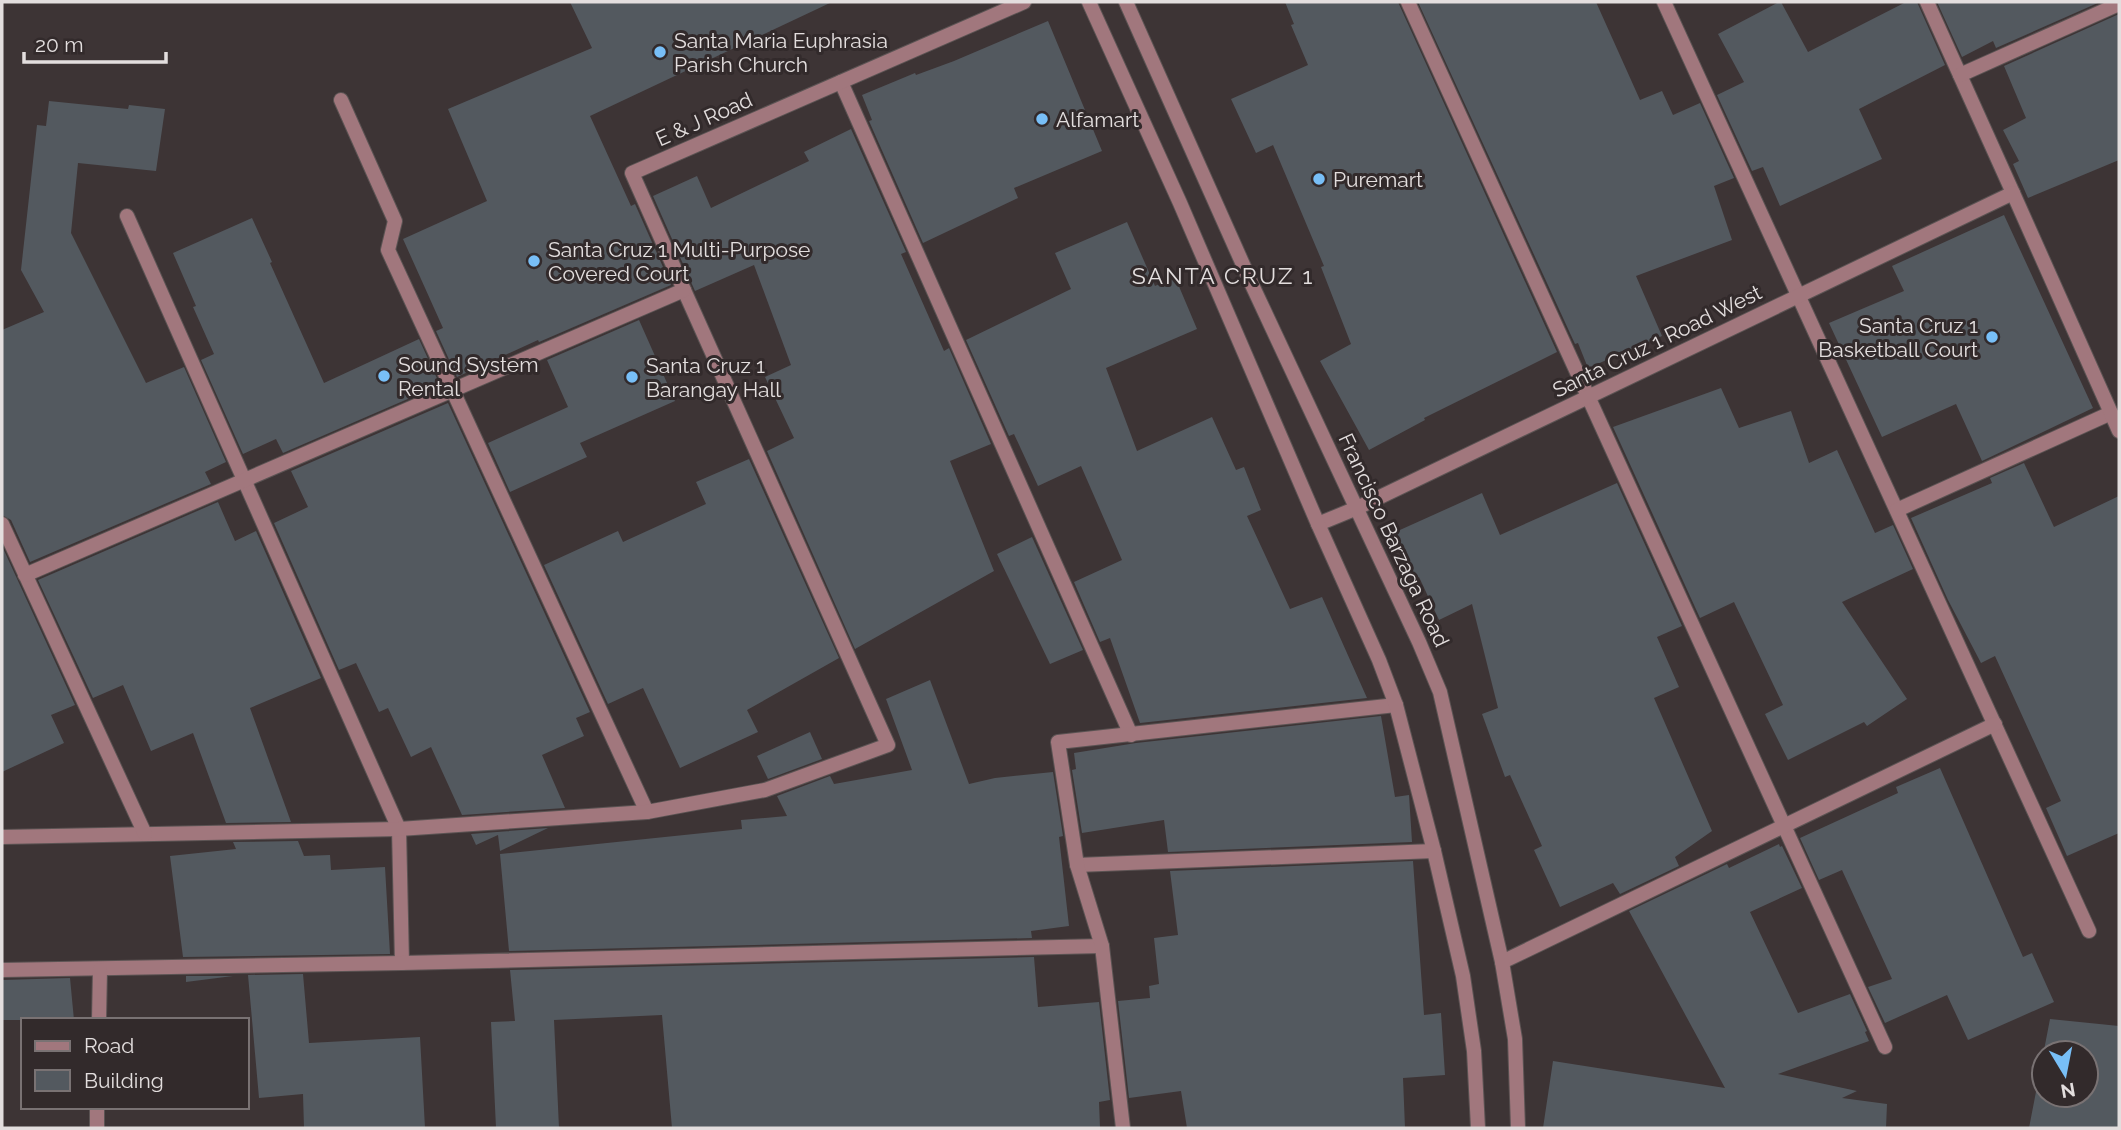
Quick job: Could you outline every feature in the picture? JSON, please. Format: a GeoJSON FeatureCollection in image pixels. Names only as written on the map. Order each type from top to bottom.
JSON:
{"type":"FeatureCollection","features":[{"type":"Feature","properties":{"kind":"street","name":"E & J Road"},"geometry":{"type":"LineString","coordinates":[[684,290],[632,173],[1024,2]]}},
{"type":"Feature","properties":{"kind":"street"},"geometry":{"type":"LineString","coordinates":[[1089,2],[1180,203],[1379,660],[1396,705],[1463,976],[1474,1051],[1478,1128]]}},
{"type":"Feature","properties":{"kind":"street","name":"Francisco Barzaga Road"},"geometry":{"type":"LineString","coordinates":[[1126,2],[1253,288],[1440,692],[1502,962],[1515,1039],[1518,1128]]}},
{"type":"Feature","properties":{"kind":"street"},"geometry":{"type":"LineString","coordinates":[[1408,2],[1885,1047]]}},
{"type":"Feature","properties":{"kind":"street"},"geometry":{"type":"LineString","coordinates":[[1664,2],[2089,931]]}},
{"type":"Feature","properties":{"kind":"street"},"geometry":{"type":"LineString","coordinates":[[1927,2],[2119,431]]}},
{"type":"Feature","properties":{"kind":"street"},"geometry":{"type":"LineString","coordinates":[[1960,75],[2119,4]]}},
{"type":"Feature","properties":{"kind":"street"},"geometry":{"type":"LineString","coordinates":[[841,82],[1131,735]]}},
{"type":"Feature","properties":{"kind":"street"},"geometry":{"type":"LineString","coordinates":[[341,100],[395,220],[388,250],[647,812]]}},
{"type":"Feature","properties":{"kind":"street","name":"Santa Cruz 1 Road West"},"geometry":{"type":"LineString","coordinates":[[1318,524],[1357,508],[2013,193]]}},
{"type":"Feature","properties":{"kind":"street"},"geometry":{"type":"LineString","coordinates":[[127,216],[399,829],[402,963]]}},
{"type":"Feature","properties":{"kind":"street"},"geometry":{"type":"LineString","coordinates":[[2,837],[399,829],[647,812],[765,790],[888,744],[684,290],[25,575]]}},
{"type":"Feature","properties":{"kind":"street"},"geometry":{"type":"LineString","coordinates":[[1896,510],[2111,413]]}},
{"type":"Feature","properties":{"kind":"street"},"geometry":{"type":"LineString","coordinates":[[2,524],[145,834]]}},
{"type":"Feature","properties":{"kind":"street"},"geometry":{"type":"LineString","coordinates":[[1123,1128],[1102,946],[1077,865],[1058,742],[1396,705]]}},
{"type":"Feature","properties":{"kind":"street"},"geometry":{"type":"LineString","coordinates":[[1502,962],[1994,724]]}},
{"type":"Feature","properties":{"kind":"street"},"geometry":{"type":"LineString","coordinates":[[1077,865],[1434,851]]}},
{"type":"Feature","properties":{"kind":"street"},"geometry":{"type":"LineString","coordinates":[[2,970],[100,970],[1102,946]]}},
{"type":"Feature","properties":{"kind":"street"},"geometry":{"type":"LineString","coordinates":[[99,1018],[100,970]]}},
{"type":"Feature","properties":{"kind":"street"},"geometry":{"type":"LineString","coordinates":[[97,1109],[97,1128]]}},
{"type":"Feature","properties":{"kind":"building"},"geometry":{"type":"Polygon","coordinates":[[[570,2],[832,2],[590,116],[631,206],[635,204],[671,285],[457,377],[436,331],[443,328],[403,239],[487,201],[448,109],[592,48],[570,2]]]}},
{"type":"Feature","properties":{"kind":"building"},"geometry":{"type":"Polygon","coordinates":[[[1285,2],[1398,2],[1557,352],[1424,418],[1425,420],[1369,450],[1320,361],[1351,344],[1321,267],[1324,266],[1273,145],[1256,153],[1231,99],[1308,65],[1291,25],[1294,24],[1285,2]]]}},
{"type":"Feature","properties":{"kind":"building"},"geometry":{"type":"Polygon","coordinates":[[[1418,2],[1596,2],[1640,100],[1662,91],[1673,115],[1700,103],[1734,178],[1714,186],[1732,240],[1636,276],[1662,336],[1588,368],[1418,2]]]}},
{"type":"Feature","properties":{"kind":"building"},"geometry":{"type":"Polygon","coordinates":[[[1779,2],[1808,52],[1906,2],[1917,2],[1945,65],[1859,109],[1882,159],[1780,206],[1763,167],[1752,171],[1717,95],[1744,82],[1718,34],[1779,2]]]}},
{"type":"Feature","properties":{"kind":"building"},"geometry":{"type":"Polygon","coordinates":[[[1937,2],[2100,2],[1996,48],[1993,41],[1962,57],[1937,2]]]}},
{"type":"Feature","properties":{"kind":"building"},"geometry":{"type":"Polygon","coordinates":[[[2119,14],[2119,160],[2028,198],[2013,164],[2019,161],[2003,130],[2026,118],[2004,66],[2119,14]]]}},
{"type":"Feature","properties":{"kind":"building"},"geometry":{"type":"Polygon","coordinates":[[[1048,21],[1102,151],[1014,188],[1018,198],[923,243],[869,121],[872,120],[862,95],[915,73],[916,75],[954,61],[1048,21]]]}},
{"type":"Feature","properties":{"kind":"building"},"geometry":{"type":"Polygon","coordinates":[[[49,101],[128,109],[129,105],[165,109],[156,171],[78,163],[71,233],[146,383],[184,367],[226,462],[205,472],[211,484],[30,562],[11,520],[2,515],[2,330],[44,312],[21,270],[37,125],[46,126],[49,101]]]}},
{"type":"Feature","properties":{"kind":"building"},"geometry":{"type":"Polygon","coordinates":[[[851,129],[906,252],[901,254],[944,351],[949,348],[991,444],[950,461],[994,571],[855,649],[767,451],[794,438],[765,377],[791,365],[754,265],[695,291],[653,196],[697,176],[711,208],[809,161],[804,152],[851,129]]]}},
{"type":"Feature","properties":{"kind":"building","name":"Santa Cruz 1 Basketball Court"},"geometry":{"type":"Polygon","coordinates":[[[2004,215],[2093,408],[1982,461],[1956,404],[1882,437],[1829,323],[1904,291],[1892,266],[2004,215]]]}},
{"type":"Feature","properties":{"kind":"building"},"geometry":{"type":"Polygon","coordinates":[[[252,218],[324,383],[419,339],[440,385],[283,453],[276,439],[243,454],[201,360],[214,354],[173,253],[252,218]]]}},
{"type":"Feature","properties":{"kind":"building"},"geometry":{"type":"Polygon","coordinates":[[[1127,222],[1155,286],[1175,277],[1197,329],[1106,368],[1137,451],[1212,417],[1236,470],[1244,467],[1261,510],[1247,516],[1290,609],[1322,597],[1367,698],[1140,723],[1110,638],[1100,642],[1074,582],[1122,560],[1081,466],[1038,486],[1014,434],[1009,436],[966,340],[1071,289],[1055,253],[1127,222]]]}},
{"type":"Feature","properties":{"kind":"building"},"geometry":{"type":"Polygon","coordinates":[[[639,320],[675,401],[580,443],[587,457],[510,492],[488,443],[568,407],[547,360],[639,320]]]}},
{"type":"Feature","properties":{"kind":"building"},"geometry":{"type":"Polygon","coordinates":[[[1721,388],[1739,428],[1791,411],[1809,463],[1837,450],[1875,533],[1893,525],[1913,569],[1842,602],[1907,699],[1867,726],[1864,722],[1788,760],[1765,714],[1783,705],[1734,602],[1700,618],[1613,427],[1721,388]]]}},
{"type":"Feature","properties":{"kind":"building"},"geometry":{"type":"Polygon","coordinates":[[[448,403],[590,712],[576,718],[584,736],[542,755],[565,808],[462,815],[431,747],[411,757],[388,708],[379,712],[356,663],[339,670],[274,523],[308,507],[291,471],[448,403]]]}},
{"type":"Feature","properties":{"kind":"building"},"geometry":{"type":"Polygon","coordinates":[[[749,459],[839,658],[747,710],[758,732],[680,768],[643,688],[608,704],[544,565],[618,531],[623,542],[706,504],[696,482],[749,459]]]}},
{"type":"Feature","properties":{"kind":"building"},"geometry":{"type":"Polygon","coordinates":[[[2024,463],[2054,527],[2119,496],[2119,833],[2067,856],[2046,808],[2061,801],[1995,656],[1981,663],[1948,600],[1911,518],[1992,483],[1990,478],[2024,463]]]}},
{"type":"Feature","properties":{"kind":"building"},"geometry":{"type":"Polygon","coordinates":[[[1617,483],[1682,626],[1657,637],[1679,687],[1654,698],[1712,831],[1675,857],[1679,866],[1620,894],[1613,883],[1560,907],[1534,850],[1542,846],[1510,775],[1505,777],[1482,714],[1498,708],[1472,604],[1439,620],[1419,577],[1412,580],[1391,534],[1482,493],[1500,535],[1617,483]]]}},
{"type":"Feature","properties":{"kind":"building"},"geometry":{"type":"Polygon","coordinates":[[[218,502],[235,541],[256,531],[321,678],[250,708],[291,822],[226,823],[193,733],[151,751],[123,685],[93,698],[38,580],[218,502]]]}},
{"type":"Feature","properties":{"kind":"building"},"geometry":{"type":"Polygon","coordinates":[[[1032,537],[1083,650],[1050,664],[997,554],[1032,537]]]}},
{"type":"Feature","properties":{"kind":"building"},"geometry":{"type":"Polygon","coordinates":[[[2,546],[75,705],[51,715],[64,743],[2,772],[2,546]]]}},
{"type":"Feature","properties":{"kind":"building"},"geometry":{"type":"Polygon","coordinates":[[[930,680],[969,784],[995,778],[1053,772],[1063,836],[1059,837],[1069,926],[1031,931],[1032,938],[509,951],[500,854],[742,829],[741,820],[787,816],[777,796],[830,776],[834,784],[912,770],[886,699],[930,680]]]}},
{"type":"Feature","properties":{"kind":"building"},"geometry":{"type":"Polygon","coordinates":[[[1381,716],[1395,797],[1409,795],[1412,842],[1168,852],[1164,820],[1082,833],[1072,770],[1076,769],[1074,753],[1136,743],[1381,716]]]}},
{"type":"Feature","properties":{"kind":"building"},"geometry":{"type":"Polygon","coordinates":[[[810,732],[822,759],[768,779],[757,756],[810,732]]]}},
{"type":"Feature","properties":{"kind":"building"},"geometry":{"type":"Polygon","coordinates":[[[1940,768],[2023,957],[2032,953],[2054,1002],[1968,1040],[1947,995],[1885,1023],[1868,987],[1892,979],[1842,870],[1819,880],[1800,838],[1898,793],[1896,787],[1940,768]]]}},
{"type":"Feature","properties":{"kind":"building"},"geometry":{"type":"Polygon","coordinates":[[[548,828],[500,851],[498,835],[476,845],[471,834],[548,828]]]}},
{"type":"Feature","properties":{"kind":"building"},"geometry":{"type":"Polygon","coordinates":[[[298,841],[304,856],[330,855],[331,870],[385,867],[390,954],[183,957],[170,856],[236,849],[233,842],[298,841]]]}},
{"type":"Feature","properties":{"kind":"building"},"geometry":{"type":"Polygon","coordinates":[[[1779,844],[1802,888],[1750,912],[1798,1013],[1850,994],[1869,1041],[1778,1074],[1857,1091],[1842,1098],[1887,1104],[1886,1128],[1543,1128],[1553,1061],[1725,1088],[1629,911],[1727,864],[1729,868],[1779,844]]]}},
{"type":"Feature","properties":{"kind":"building"},"geometry":{"type":"Polygon","coordinates":[[[1413,861],[1424,1015],[1441,1013],[1445,1075],[1403,1078],[1405,1128],[1187,1128],[1181,1091],[1129,1098],[1118,1001],[1150,998],[1149,986],[1159,984],[1154,938],[1178,935],[1170,871],[1413,861]]]}},
{"type":"Feature","properties":{"kind":"building"},"geometry":{"type":"Polygon","coordinates":[[[1034,957],[1038,1007],[1099,1002],[1110,1100],[1099,1102],[1100,1128],[672,1128],[662,1015],[554,1020],[559,1128],[496,1128],[491,1022],[515,1021],[510,970],[1034,957]]]}},
{"type":"Feature","properties":{"kind":"building"},"geometry":{"type":"Polygon","coordinates":[[[303,974],[309,1043],[420,1037],[425,1128],[304,1128],[303,1094],[259,1098],[248,975],[303,974]]]}},
{"type":"Feature","properties":{"kind":"building"},"geometry":{"type":"Polygon","coordinates":[[[186,976],[233,976],[186,982],[186,976]]]}},
{"type":"Feature","properties":{"kind":"building"},"geometry":{"type":"Polygon","coordinates":[[[70,978],[74,1018],[2,1020],[2,980],[70,978]]]}},
{"type":"Feature","properties":{"kind":"building"},"geometry":{"type":"Polygon","coordinates":[[[2050,1019],[2119,1026],[2119,1128],[2029,1128],[2033,1109],[2100,1109],[2100,1039],[2046,1039],[2050,1019]]]}},
{"type":"Feature","properties":{"kind":"place","name":"Santa Maria Euphrasia Parish Church"},"geometry":{"type":"Point","coordinates":[660,52]}},
{"type":"Feature","properties":{"kind":"place","name":"Alfamart"},"geometry":{"type":"Point","coordinates":[1042,119]}},
{"type":"Feature","properties":{"kind":"place","name":"Puremart"},"geometry":{"type":"Point","coordinates":[1319,179]}},
{"type":"Feature","properties":{"kind":"place","name":"Santa Cruz 1 Multi-Purpose Covered Court"},"geometry":{"type":"Point","coordinates":[534,261]}},
{"type":"Feature","properties":{"kind":"place","name":"Santa Cruz 1 Basketball Court"},"geometry":{"type":"Point","coordinates":[1992,337]}},
{"type":"Feature","properties":{"kind":"place","name":"Sound System Rental"},"geometry":{"type":"Point","coordinates":[384,376]}},
{"type":"Feature","properties":{"kind":"place","name":"Santa Cruz 1 Barangay Hall"},"geometry":{"type":"Point","coordinates":[632,377]}},
{"type":"Feature","properties":{"kind":"district","name":"SANTA CRUZ 1"},"geometry":{"type":"Point","coordinates":[1223,275]}}]}
